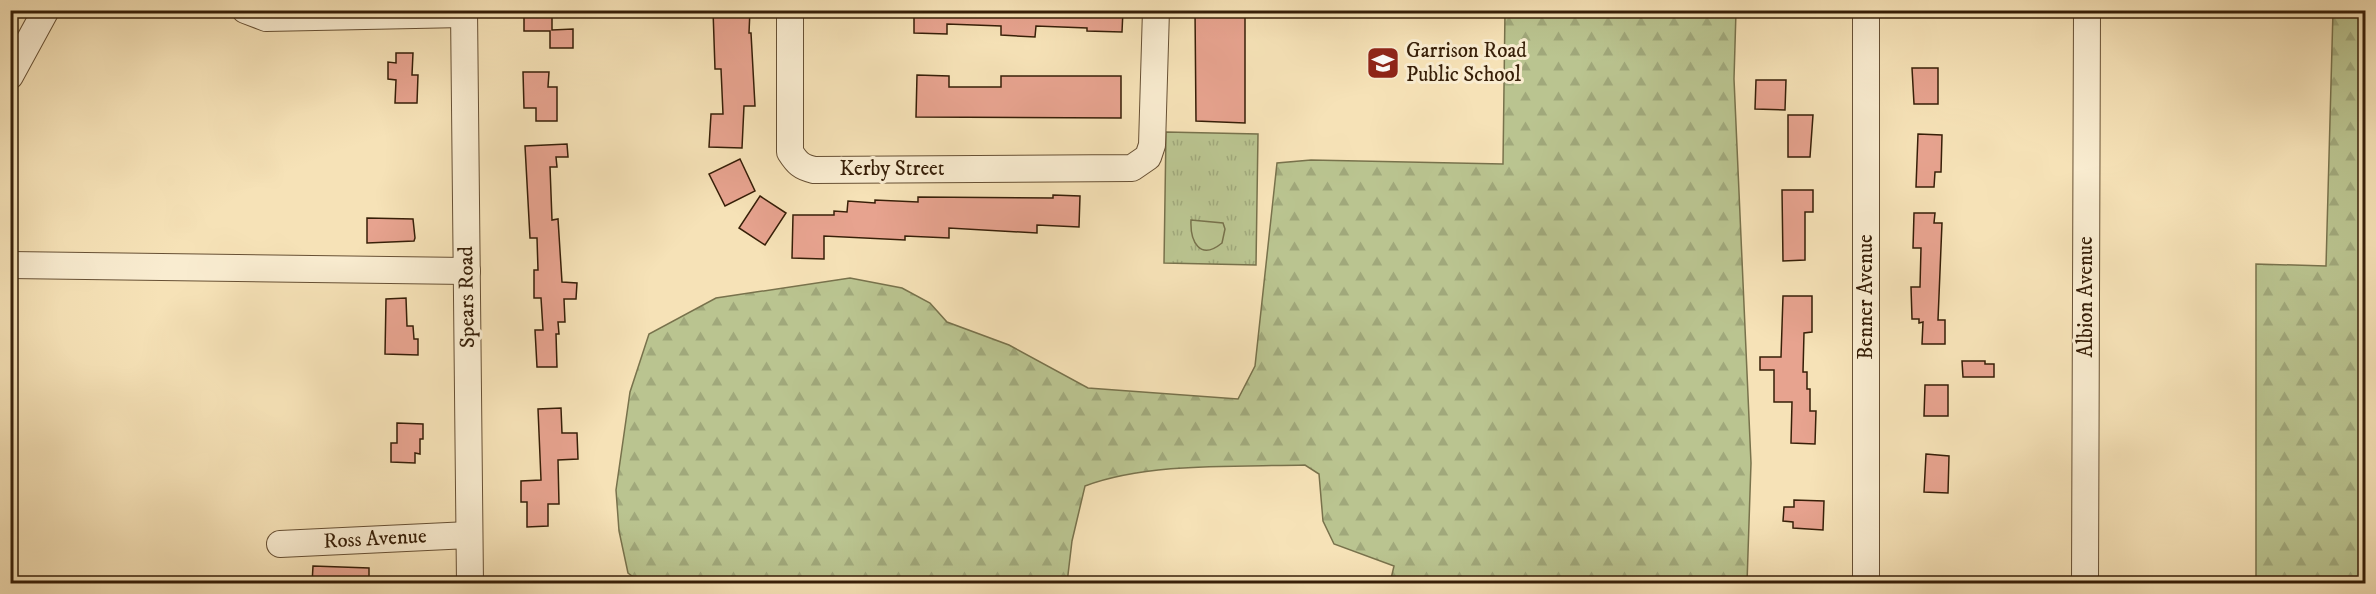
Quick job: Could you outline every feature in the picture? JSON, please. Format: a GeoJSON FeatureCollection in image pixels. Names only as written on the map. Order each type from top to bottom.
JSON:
{"type":"FeatureCollection","features":[{"type":"Feature","properties":{"kind":"street"},"geometry":{"type":"LineString","coordinates":[[10,76],[46,10]]}},
{"type":"Feature","properties":{"kind":"street"},"geometry":{"type":"LineString","coordinates":[[245,10],[266,18],[464,12]]}},
{"type":"Feature","properties":{"kind":"street","name":"Kerby Street"},"geometry":{"type":"LineString","coordinates":[[790,10],[790,152],[802,167],[814,170],[1132,168],[1148,157],[1152,145],[1156,10]]}},
{"type":"Feature","properties":{"kind":"street","name":"Benner Avenue"},"geometry":{"type":"LineString","coordinates":[[1866,10],[1866,584]]}},
{"type":"Feature","properties":{"kind":"street","name":"Albion Avenue"},"geometry":{"type":"LineString","coordinates":[[2085,584],[2087,10]]}},
{"type":"Feature","properties":{"kind":"street","name":"Spears Road"},"geometry":{"type":"LineString","coordinates":[[464,12],[470,584]]}},
{"type":"Feature","properties":{"kind":"street"},"geometry":{"type":"LineString","coordinates":[[10,265],[466,271]]}},
{"type":"Feature","properties":{"kind":"street","name":"Ross Avenue"},"geometry":{"type":"LineString","coordinates":[[280,544],[469,535]]}},
{"type":"Feature","properties":{"kind":"green space"},"geometry":{"type":"Polygon","coordinates":[[[1505,11],[1736,11],[1734,79],[1751,463],[1747,583],[1390,583],[1394,566],[1334,544],[1323,521],[1319,474],[1305,465],[1165,469],[1110,478],[1085,486],[1072,541],[1067,583],[643,584],[628,573],[619,531],[616,490],[630,392],[649,334],[716,298],[850,278],[902,288],[930,303],[947,322],[1009,345],[1088,388],[1238,399],[1255,366],[1277,163],[1311,160],[1503,164],[1505,11]]]}},
{"type":"Feature","properties":{"kind":"green space"},"geometry":{"type":"Polygon","coordinates":[[[2333,11],[2365,11],[2365,583],[2256,583],[2256,264],[2326,266],[2333,11]]]}},
{"type":"Feature","properties":{"kind":"green space"},"geometry":{"type":"Polygon","coordinates":[[[1166,132],[1258,134],[1256,265],[1164,263],[1166,132]]]}},
{"type":"Feature","properties":{"kind":"green space"},"geometry":{"type":"Polygon","coordinates":[[[1191,220],[1223,223],[1225,229],[1222,243],[1208,250],[1202,249],[1192,235],[1191,220]]]}},
{"type":"Feature","properties":{"kind":"building"},"geometry":{"type":"Polygon","coordinates":[[[524,10],[552,10],[552,30],[573,29],[573,48],[550,48],[550,31],[524,31],[524,10]]]}},
{"type":"Feature","properties":{"kind":"building"},"geometry":{"type":"Polygon","coordinates":[[[713,10],[750,10],[749,33],[751,33],[755,106],[744,106],[742,148],[709,147],[711,114],[723,114],[721,69],[715,69],[713,10]]]}},
{"type":"Feature","properties":{"kind":"building"},"geometry":{"type":"Polygon","coordinates":[[[914,10],[1123,10],[1122,32],[1036,26],[1035,37],[1001,35],[1001,26],[947,24],[947,34],[914,33],[914,10]]]}},
{"type":"Feature","properties":{"kind":"building"},"geometry":{"type":"Polygon","coordinates":[[[1195,10],[1245,10],[1245,123],[1196,121],[1195,10]]]}},
{"type":"Feature","properties":{"kind":"building"},"geometry":{"type":"Polygon","coordinates":[[[396,53],[413,53],[412,75],[418,75],[417,103],[395,103],[396,80],[388,79],[388,62],[396,63],[396,53]]]}},
{"type":"Feature","properties":{"kind":"building"},"geometry":{"type":"Polygon","coordinates":[[[1912,68],[1938,68],[1938,104],[1914,104],[1912,68]]]}},
{"type":"Feature","properties":{"kind":"building"},"geometry":{"type":"Polygon","coordinates":[[[523,72],[549,72],[548,87],[557,87],[557,121],[536,121],[536,108],[524,108],[523,72]]]}},
{"type":"Feature","properties":{"kind":"building"},"geometry":{"type":"Polygon","coordinates":[[[917,75],[949,76],[949,87],[1001,87],[1001,76],[1121,76],[1121,118],[916,117],[917,75]]]}},
{"type":"Feature","properties":{"kind":"building"},"geometry":{"type":"Polygon","coordinates":[[[1756,80],[1786,80],[1785,110],[1755,109],[1756,80]]]}},
{"type":"Feature","properties":{"kind":"building"},"geometry":{"type":"Polygon","coordinates":[[[1788,115],[1813,115],[1810,157],[1788,157],[1788,115]]]}},
{"type":"Feature","properties":{"kind":"building"},"geometry":{"type":"Polygon","coordinates":[[[1918,134],[1942,135],[1941,172],[1935,172],[1934,187],[1916,187],[1918,134]]]}},
{"type":"Feature","properties":{"kind":"building"},"geometry":{"type":"Polygon","coordinates":[[[567,144],[568,157],[556,157],[557,167],[550,167],[552,220],[558,219],[562,282],[577,283],[576,299],[564,299],[565,322],[558,322],[559,334],[556,334],[557,367],[537,367],[535,330],[543,330],[541,298],[534,298],[534,270],[538,270],[537,238],[530,238],[525,146],[567,144]]]}},
{"type":"Feature","properties":{"kind":"building"},"geometry":{"type":"Polygon","coordinates":[[[740,159],[755,191],[725,206],[709,174],[740,159]]]}},
{"type":"Feature","properties":{"kind":"building"},"geometry":{"type":"Polygon","coordinates":[[[1782,190],[1813,190],[1813,212],[1805,212],[1805,260],[1783,261],[1782,190]]]}},
{"type":"Feature","properties":{"kind":"building"},"geometry":{"type":"Polygon","coordinates":[[[1053,195],[1080,196],[1079,227],[1037,225],[1037,233],[949,228],[949,238],[905,236],[905,240],[824,236],[824,259],[792,258],[793,215],[834,215],[834,211],[847,212],[848,201],[918,202],[918,197],[1053,198],[1053,195]]]}},
{"type":"Feature","properties":{"kind":"building"},"geometry":{"type":"Polygon","coordinates":[[[760,196],[786,213],[765,245],[739,228],[760,196]]]}},
{"type":"Feature","properties":{"kind":"building"},"geometry":{"type":"Polygon","coordinates":[[[1914,213],[1935,213],[1934,223],[1942,223],[1938,320],[1945,320],[1945,344],[1922,344],[1923,322],[1919,323],[1919,319],[1912,319],[1911,287],[1920,287],[1921,248],[1913,248],[1914,213]]]}},
{"type":"Feature","properties":{"kind":"building"},"geometry":{"type":"Polygon","coordinates":[[[367,218],[413,219],[414,241],[367,243],[367,218]]]}},
{"type":"Feature","properties":{"kind":"building"},"geometry":{"type":"Polygon","coordinates":[[[1783,296],[1812,296],[1812,332],[1804,333],[1803,372],[1807,372],[1810,411],[1816,411],[1815,444],[1791,443],[1792,402],[1774,402],[1774,370],[1760,370],[1760,357],[1781,357],[1783,296]]]}},
{"type":"Feature","properties":{"kind":"building"},"geometry":{"type":"Polygon","coordinates":[[[406,298],[407,326],[413,326],[414,339],[418,339],[418,355],[385,354],[386,299],[406,298]]]}},
{"type":"Feature","properties":{"kind":"building"},"geometry":{"type":"Polygon","coordinates":[[[1962,361],[1985,361],[1985,364],[1994,364],[1994,377],[1963,377],[1962,361]]]}},
{"type":"Feature","properties":{"kind":"building"},"geometry":{"type":"Polygon","coordinates":[[[1925,385],[1948,385],[1948,416],[1924,416],[1925,385]]]}},
{"type":"Feature","properties":{"kind":"building"},"geometry":{"type":"Polygon","coordinates":[[[561,408],[562,433],[577,433],[578,459],[558,460],[559,504],[548,504],[548,526],[527,527],[527,502],[521,502],[521,481],[541,480],[538,409],[561,408]]]}},
{"type":"Feature","properties":{"kind":"building"},"geometry":{"type":"Polygon","coordinates":[[[397,423],[423,424],[420,454],[415,453],[415,463],[391,462],[391,443],[397,443],[397,423]]]}},
{"type":"Feature","properties":{"kind":"building"},"geometry":{"type":"Polygon","coordinates":[[[1926,454],[1949,456],[1948,493],[1924,492],[1926,454]]]}},
{"type":"Feature","properties":{"kind":"building"},"geometry":{"type":"Polygon","coordinates":[[[1794,500],[1824,501],[1823,530],[1793,528],[1793,522],[1783,521],[1784,507],[1794,507],[1794,500]]]}},
{"type":"Feature","properties":{"kind":"building"},"geometry":{"type":"Polygon","coordinates":[[[313,566],[369,568],[369,584],[312,584],[313,566]]]}},
{"type":"Feature","properties":{"kind":"place","name":"Garrison Road Public School"},"geometry":{"type":"Point","coordinates":[1383,63]}}]}
